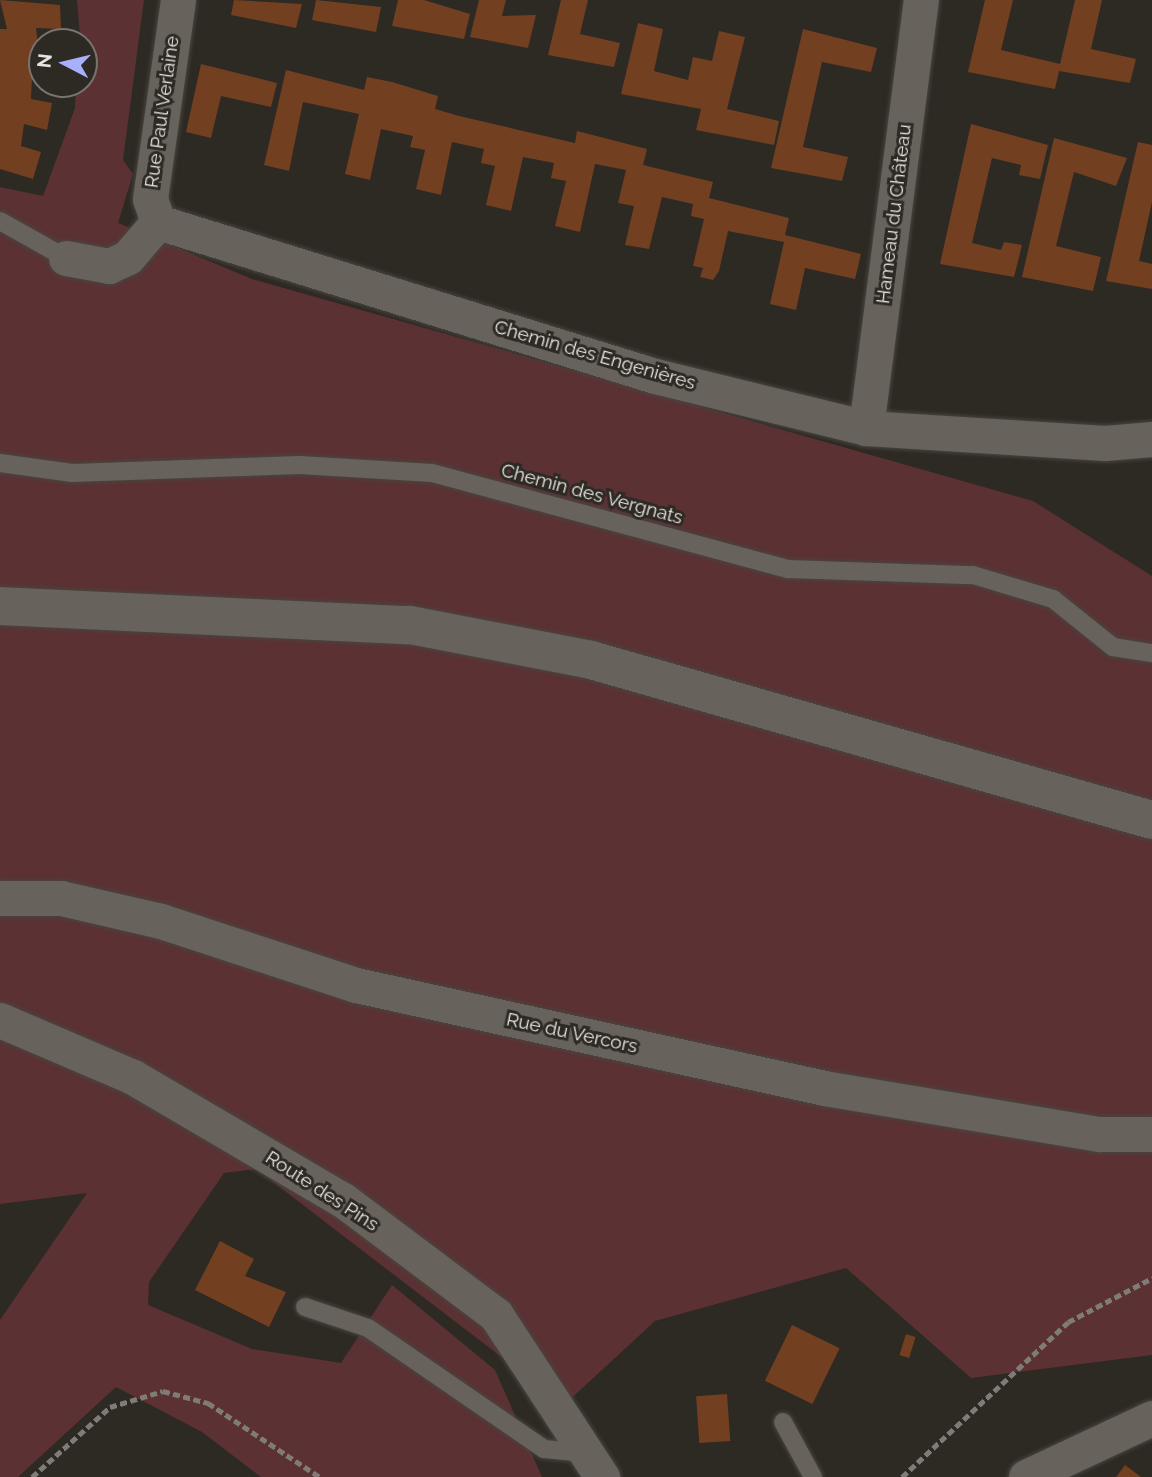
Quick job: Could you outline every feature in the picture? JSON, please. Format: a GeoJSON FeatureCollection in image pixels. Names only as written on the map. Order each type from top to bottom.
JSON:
{"type":"FeatureCollection","features":[{"type":"Feature","properties":{"kind":"main road"},"geometry":{"type":"LineString","coordinates":[[0,606],[410,625],[591,660],[1152,820]]}},
{"type":"Feature","properties":{"kind":"street","name":"Rue Paul Verlaine"},"geometry":{"type":"LineString","coordinates":[[158,222],[150,199],[178,0]]}},
{"type":"Feature","properties":{"kind":"street","name":"Hameau du Château"},"geometry":{"type":"LineString","coordinates":[[866,428],[921,0]]}},
{"type":"Feature","properties":{"kind":"street"},"geometry":{"type":"LineString","coordinates":[[66,258],[109,266],[128,257],[158,222]]}},
{"type":"Feature","properties":{"kind":"street","name":"Chemin des Engenières"},"geometry":{"type":"LineString","coordinates":[[158,222],[655,376],[866,428],[1105,443],[1152,439]]}},
{"type":"Feature","properties":{"kind":"street","name":"Rue du Vercors"},"geometry":{"type":"LineString","coordinates":[[0,898],[61,898],[161,921],[356,985],[824,1088],[1100,1134],[1152,1134]]}},
{"type":"Feature","properties":{"kind":"street","name":"Route des Pins"},"geometry":{"type":"LineString","coordinates":[[0,1020],[133,1077],[343,1200],[496,1315],[594,1465]]}},
{"type":"Feature","properties":{"kind":"street"},"geometry":{"type":"LineString","coordinates":[[1026,1477],[1152,1418]]}},
{"type":"Feature","properties":{"kind":"lane"},"geometry":{"type":"LineString","coordinates":[[0,221],[66,258]]}},
{"type":"Feature","properties":{"kind":"lane","name":"Chemin des Vergnats"},"geometry":{"type":"LineString","coordinates":[[0,463],[72,473],[300,465],[432,473],[788,569],[973,575],[1053,599],[1113,647],[1152,653]]}},
{"type":"Feature","properties":{"kind":"lane"},"geometry":{"type":"LineString","coordinates":[[305,1307],[368,1328],[544,1449],[594,1465]]}},
{"type":"Feature","properties":{"kind":"lane"},"geometry":{"type":"LineString","coordinates":[[783,1422],[813,1477]]}},
{"type":"Feature","properties":{"kind":"path"},"geometry":{"type":"LineString","coordinates":[[902,1477],[1068,1322],[1152,1278]]}},
{"type":"Feature","properties":{"kind":"path"},"geometry":{"type":"LineString","coordinates":[[32,1477],[110,1407],[163,1391],[208,1403],[320,1477]]}},
{"type":"Feature","properties":{"kind":"shaded area"},"geometry":{"type":"Polygon","coordinates":[[[77,0],[144,0],[123,160],[133,174],[118,223],[252,279],[1033,501],[1152,576],[1152,1355],[971,1378],[846,1268],[655,1321],[564,1405],[256,1169],[224,1173],[149,1282],[148,1305],[252,1349],[341,1363],[392,1285],[495,1370],[542,1477],[261,1477],[202,1432],[116,1387],[18,1477],[0,1477],[0,1320],[87,1193],[0,1204],[0,187],[43,196],[75,108],[75,98],[98,98],[98,28],[79,28],[77,0]]]}},
{"type":"Feature","properties":{"kind":"building"},"geometry":{"type":"Polygon","coordinates":[[[0,0],[60,5],[61,28],[28,28],[28,98],[52,103],[47,130],[24,124],[21,146],[41,152],[33,179],[0,169],[0,29],[7,29],[0,0]]]}},
{"type":"Feature","properties":{"kind":"building"},"geometry":{"type":"Polygon","coordinates":[[[234,0],[302,4],[296,28],[231,15],[234,0]]]}},
{"type":"Feature","properties":{"kind":"building"},"geometry":{"type":"Polygon","coordinates":[[[316,0],[381,7],[376,32],[312,20],[316,0]]]}},
{"type":"Feature","properties":{"kind":"building"},"geometry":{"type":"Polygon","coordinates":[[[398,0],[424,0],[470,14],[464,39],[392,26],[398,0]]]}},
{"type":"Feature","properties":{"kind":"building"},"geometry":{"type":"Polygon","coordinates":[[[479,0],[506,0],[502,16],[536,15],[528,48],[470,37],[479,0]]]}},
{"type":"Feature","properties":{"kind":"building"},"geometry":{"type":"Polygon","coordinates":[[[561,0],[588,0],[580,34],[620,43],[614,67],[548,55],[561,0]]]}},
{"type":"Feature","properties":{"kind":"building"},"geometry":{"type":"Polygon","coordinates":[[[985,0],[1013,0],[1001,50],[1060,64],[1075,0],[1102,0],[1091,49],[1136,59],[1130,83],[1059,71],[1055,89],[968,72],[985,0]]]}},
{"type":"Feature","properties":{"kind":"building"},"geometry":{"type":"Polygon","coordinates":[[[638,23],[663,29],[654,71],[688,80],[693,57],[712,61],[719,31],[745,37],[727,109],[779,121],[774,145],[696,130],[701,109],[621,94],[638,23]]]}},
{"type":"Feature","properties":{"kind":"building"},"geometry":{"type":"Polygon","coordinates":[[[803,29],[877,48],[871,72],[822,62],[803,147],[848,157],[842,181],[771,168],[803,29]]]}},
{"type":"Feature","properties":{"kind":"building"},"geometry":{"type":"Polygon","coordinates":[[[201,64],[277,83],[271,107],[221,96],[211,138],[186,132],[201,64]]]}},
{"type":"Feature","properties":{"kind":"building"},"geometry":{"type":"Polygon","coordinates":[[[286,70],[364,90],[367,77],[392,82],[438,96],[435,109],[459,116],[575,143],[577,131],[647,149],[643,165],[713,182],[709,198],[789,218],[785,235],[861,254],[855,279],[805,268],[796,310],[770,304],[784,242],[728,231],[719,271],[713,280],[700,277],[703,268],[693,266],[704,219],[691,216],[693,204],[662,197],[649,249],[625,245],[634,206],[618,203],[626,170],[595,164],[580,232],[555,226],[566,181],[551,178],[554,163],[523,157],[511,211],[486,205],[495,166],[481,163],[484,149],[452,142],[441,195],[416,189],[425,150],[410,147],[413,136],[381,129],[370,180],[345,174],[359,114],[303,102],[289,171],[264,165],[286,70]]]}},
{"type":"Feature","properties":{"kind":"building"},"geometry":{"type":"Polygon","coordinates":[[[971,124],[1048,145],[1040,179],[1019,175],[1021,165],[992,158],[972,243],[1001,250],[1004,242],[1022,245],[1014,277],[940,264],[971,124]]]}},
{"type":"Feature","properties":{"kind":"building"},"geometry":{"type":"Polygon","coordinates":[[[1054,138],[1127,158],[1116,186],[1074,172],[1056,246],[1101,257],[1093,291],[1022,277],[1054,138]]]}},
{"type":"Feature","properties":{"kind":"building"},"geometry":{"type":"Polygon","coordinates":[[[1138,142],[1152,145],[1152,202],[1139,261],[1152,264],[1152,289],[1106,281],[1138,142]]]}},
{"type":"Feature","properties":{"kind":"building"},"geometry":{"type":"Polygon","coordinates":[[[220,1241],[254,1259],[245,1276],[286,1292],[269,1327],[195,1290],[220,1241]]]}},
{"type":"Feature","properties":{"kind":"building"},"geometry":{"type":"Polygon","coordinates":[[[792,1325],[840,1348],[812,1404],[765,1381],[792,1325]]]}},
{"type":"Feature","properties":{"kind":"building"},"geometry":{"type":"Polygon","coordinates":[[[906,1334],[916,1337],[909,1358],[900,1355],[906,1334]]]}},
{"type":"Feature","properties":{"kind":"building"},"geometry":{"type":"Polygon","coordinates":[[[727,1394],[730,1441],[699,1443],[696,1396],[727,1394]]]}},
{"type":"Feature","properties":{"kind":"building"},"geometry":{"type":"Polygon","coordinates":[[[1125,1465],[1141,1477],[1116,1477],[1125,1465]]]}}]}
